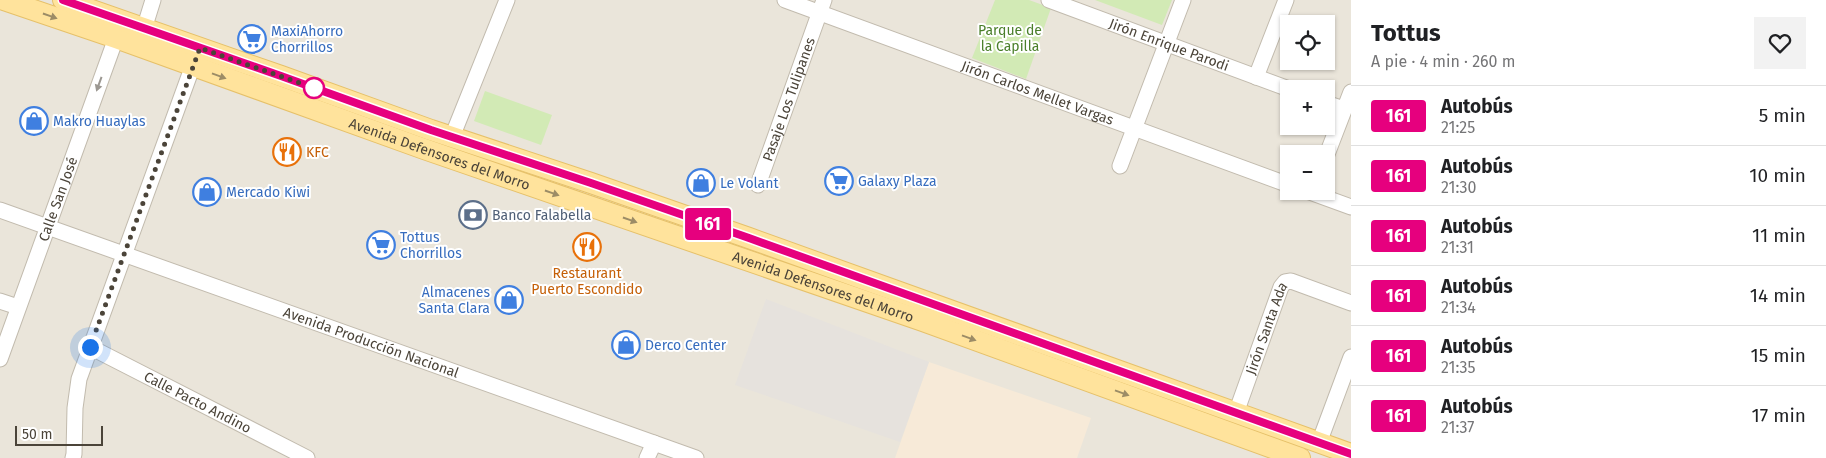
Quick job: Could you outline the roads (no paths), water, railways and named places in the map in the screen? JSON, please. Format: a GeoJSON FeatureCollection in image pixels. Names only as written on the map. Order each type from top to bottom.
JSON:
{"type":"FeatureCollection","features":[{"type":"Feature","properties":{"kind":"main road","name":"Avenida Defensores del Morro"},"geometry":{"type":"LineString","coordinates":[[4,0],[116,38],[196,57],[452,137],[600,186],[1351,454]]}},
{"type":"Feature","properties":{"kind":"main road","name":"Avenida Defensores del Morro"},"geometry":{"type":"LineString","coordinates":[[63,0],[144,29],[196,57],[1300,458]]}},
{"type":"Feature","properties":{"kind":"main road"},"geometry":{"type":"LineString","coordinates":[[923,321],[929,302]]}},
{"type":"Feature","properties":{"kind":"street"},"geometry":{"type":"LineString","coordinates":[[144,29],[153,0]]}},
{"type":"Feature","properties":{"kind":"street"},"geometry":{"type":"LineString","coordinates":[[452,137],[507,0]]}},
{"type":"Feature","properties":{"kind":"street","name":"Jirón Carlos Mellet Vargas"},"geometry":{"type":"LineString","coordinates":[[785,0],[821,6],[1134,128],[1280,181]]}},
{"type":"Feature","properties":{"kind":"street","name":"Jirón Enrique Parodi"},"geometry":{"type":"LineString","coordinates":[[1049,0],[1280,86]]}},
{"type":"Feature","properties":{"kind":"street"},"geometry":{"type":"LineString","coordinates":[[1120,166],[1183,0]]}},
{"type":"Feature","properties":{"kind":"street"},"geometry":{"type":"LineString","coordinates":[[1256,77],[1286,0]]}},
{"type":"Feature","properties":{"kind":"street","name":"Pasaje Los Tulipanes"},"geometry":{"type":"LineString","coordinates":[[758,186],[821,6]]}},
{"type":"Feature","properties":{"kind":"street","name":"Calle San José"},"geometry":{"type":"LineString","coordinates":[[0,359],[116,38]]}},
{"type":"Feature","properties":{"kind":"street"},"geometry":{"type":"LineString","coordinates":[[75,457],[76,398],[79,379],[196,57]]}},
{"type":"Feature","properties":{"kind":"street"},"geometry":{"type":"LineString","coordinates":[[1330,145],[1351,92]]}},
{"type":"Feature","properties":{"kind":"street"},"geometry":{"type":"LineString","coordinates":[[1335,106],[1344,109]]}},
{"type":"Feature","properties":{"kind":"street"},"geometry":{"type":"LineString","coordinates":[[1332,200],[1351,207]]}},
{"type":"Feature","properties":{"kind":"street","name":"Avenida Producción Nacional"},"geometry":{"type":"LineString","coordinates":[[0,210],[696,458]]}},
{"type":"Feature","properties":{"kind":"street","name":"Jirón Santa Ada"},"geometry":{"type":"LineString","coordinates":[[1236,413],[1281,287],[1285,282],[1291,281],[1351,303]]}},
{"type":"Feature","properties":{"kind":"street"},"geometry":{"type":"LineString","coordinates":[[0,301],[18,307]]}},
{"type":"Feature","properties":{"kind":"street","name":"Calle Pacto Andino"},"geometry":{"type":"LineString","coordinates":[[90,347],[307,458]]}},
{"type":"Feature","properties":{"kind":"street"},"geometry":{"type":"LineString","coordinates":[[1319,442],[1351,358]]}},
{"type":"Feature","properties":{"kind":"street"},"geometry":{"type":"LineString","coordinates":[[647,458],[654,443]]}},
{"type":"Feature","properties":{"kind":"place","name":"MaxiAhorro Chorrillos"},"geometry":{"type":"Point","coordinates":[252,39]}},
{"type":"Feature","properties":{"kind":"place","name":"Makro Huaylas"},"geometry":{"type":"Point","coordinates":[34,121]}},
{"type":"Feature","properties":{"kind":"place","name":"KFC"},"geometry":{"type":"Point","coordinates":[287,152]}},
{"type":"Feature","properties":{"kind":"place","name":"Galaxy Plaza"},"geometry":{"type":"Point","coordinates":[839,181]}},
{"type":"Feature","properties":{"kind":"place","name":"Le Volant"},"geometry":{"type":"Point","coordinates":[701,183]}},
{"type":"Feature","properties":{"kind":"place","name":"Mercado Kiwi"},"geometry":{"type":"Point","coordinates":[207,192]}},
{"type":"Feature","properties":{"kind":"place","name":"Banco Falabella"},"geometry":{"type":"Point","coordinates":[473,215]}},
{"type":"Feature","properties":{"kind":"place","name":"Tottus Chorrillos"},"geometry":{"type":"Point","coordinates":[381,245]}},
{"type":"Feature","properties":{"kind":"place","name":"Restaurant Puerto Escondido"},"geometry":{"type":"Point","coordinates":[587,247]}},
{"type":"Feature","properties":{"kind":"place","name":"Almacenes Santa Clara"},"geometry":{"type":"Point","coordinates":[509,300]}},
{"type":"Feature","properties":{"kind":"place","name":"Derco Center"},"geometry":{"type":"Point","coordinates":[626,345]}},
{"type":"Feature","properties":{"kind":"park label","name":"Parque de la Capilla"},"geometry":{"type":"Point","coordinates":[1010,38]}}]}
